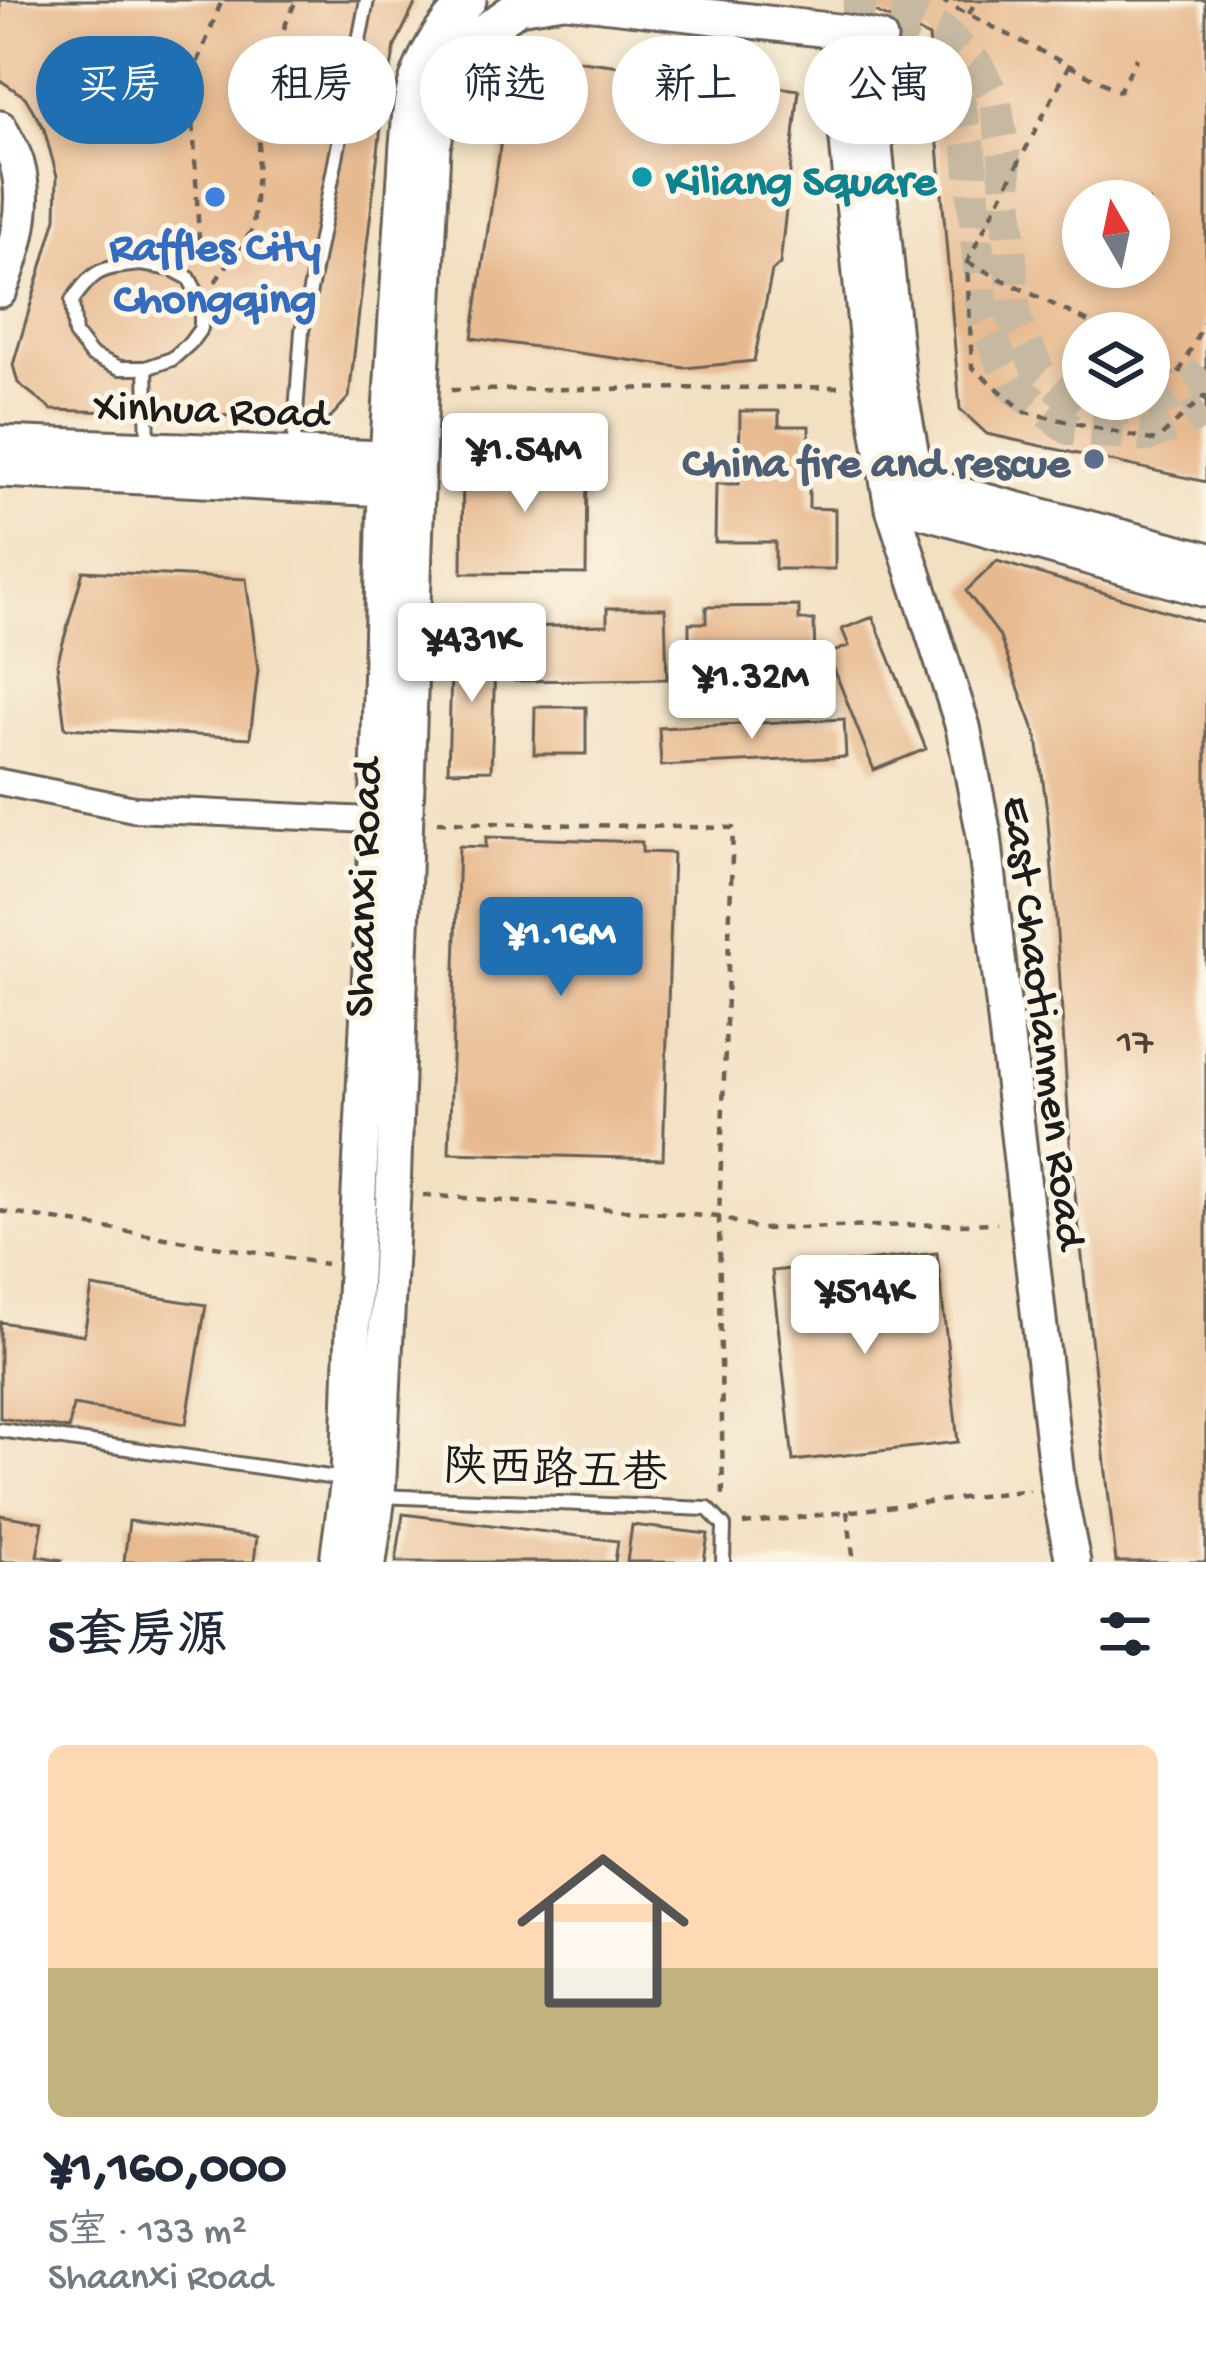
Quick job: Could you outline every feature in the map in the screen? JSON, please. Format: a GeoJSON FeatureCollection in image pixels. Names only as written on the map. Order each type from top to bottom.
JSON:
{"type":"FeatureCollection","features":[{"type":"Feature","properties":{"kind":"street","name":"Shaanxi Road"},"geometry":{"type":"LineString","coordinates":[[369,1562],[363,1488],[392,821],[406,167],[413,94],[431,48],[469,0]]}},
{"type":"Feature","properties":{"kind":"street","name":"Shaanxi Road"},"geometry":{"type":"LineString","coordinates":[[402,474],[422,390],[433,147],[457,62],[484,31],[518,7],[565,0],[865,36]]}},
{"type":"Feature","properties":{"kind":"street","name":"East Chaotianmen Road"},"geometry":{"type":"LineString","coordinates":[[904,492],[898,379],[869,96],[843,99],[871,387],[904,492],[963,727],[984,835],[1058,1486],[1073,1562]]}},
{"type":"Feature","properties":{"kind":"street"},"geometry":{"type":"LineString","coordinates":[[0,128],[17,164],[21,205],[13,256],[0,290]]}},
{"type":"Feature","properties":{"kind":"street","name":"Xinhua Road"},"geometry":{"type":"LineString","coordinates":[[0,442],[293,454],[402,474]]}},
{"type":"Feature","properties":{"kind":"street","name":"Xinhua Road"},"geometry":{"type":"LineString","coordinates":[[0,470],[402,474]]}},
{"type":"Feature","properties":{"kind":"street"},"geometry":{"type":"LineString","coordinates":[[904,492],[1206,560]]}},
{"type":"Feature","properties":{"kind":"street"},"geometry":{"type":"LineString","coordinates":[[904,492],[1206,590]]}},
{"type":"Feature","properties":{"kind":"street"},"geometry":{"type":"LineString","coordinates":[[0,782],[134,809],[392,821]]}},
{"type":"Feature","properties":{"kind":"street","name":"Shaanxi Road"},"geometry":{"type":"LineString","coordinates":[[338,1562],[363,1488]]}},
{"type":"Feature","properties":{"kind":"lane"},"geometry":{"type":"LineString","coordinates":[[293,454],[302,331],[367,0]]}},
{"type":"Feature","properties":{"kind":"lane"},"geometry":{"type":"LineString","coordinates":[[141,264],[172,269],[189,278],[201,301],[201,328],[190,344],[172,359],[146,368],[120,368],[91,355],[75,334],[72,301],[89,277],[110,267],[141,264]]}},
{"type":"Feature","properties":{"kind":"lane"},"geometry":{"type":"LineString","coordinates":[[146,368],[148,449]]}},
{"type":"Feature","properties":{"kind":"lane","name":"陕西路五巷"},"geometry":{"type":"LineString","coordinates":[[0,1430],[363,1488],[396,1499],[708,1509],[724,1526],[723,1562]]}},
{"type":"Feature","properties":{"kind":"path"},"geometry":{"type":"LineString","coordinates":[[201,301],[191,80],[222,0]]}},
{"type":"Feature","properties":{"kind":"path"},"geometry":{"type":"LineString","coordinates":[[201,301],[253,229],[263,78],[296,0]]}},
{"type":"Feature","properties":{"kind":"path"},"geometry":{"type":"LineString","coordinates":[[940,0],[1119,91],[1137,58]]}},
{"type":"Feature","properties":{"kind":"path"},"geometry":{"type":"LineString","coordinates":[[969,14],[976,0]]}},
{"type":"Feature","properties":{"kind":"path"},"geometry":{"type":"LineString","coordinates":[[1070,64],[967,262],[972,368],[1025,412],[1156,441],[1206,395]]}},
{"type":"Feature","properties":{"kind":"path"},"geometry":{"type":"LineString","coordinates":[[967,262],[1068,312]]}},
{"type":"Feature","properties":{"kind":"path"},"geometry":{"type":"LineString","coordinates":[[1170,374],[1177,377],[1206,319]]}},
{"type":"Feature","properties":{"kind":"path"},"geometry":{"type":"LineString","coordinates":[[422,390],[871,387]]}},
{"type":"Feature","properties":{"kind":"path"},"geometry":{"type":"LineString","coordinates":[[392,821],[733,828],[718,1217],[724,1526]]}},
{"type":"Feature","properties":{"kind":"path"},"geometry":{"type":"LineString","coordinates":[[411,1195],[718,1217],[758,1229],[1028,1222]]}},
{"type":"Feature","properties":{"kind":"path"},"geometry":{"type":"LineString","coordinates":[[0,1211],[332,1265]]}},
{"type":"Feature","properties":{"kind":"path","name":"陕西路五巷"},"geometry":{"type":"LineString","coordinates":[[724,1526],[1058,1486]]}},
{"type":"Feature","properties":{"kind":"path"},"geometry":{"type":"LineString","coordinates":[[847,1511],[854,1562]]}},
{"type":"Feature","properties":{"kind":"building","name":"Raffles City Chongqing"},"geometry":{"type":"Polygon","coordinates":[[[0,0],[417,0],[396,44],[396,36],[228,36],[228,144],[379,144],[349,397],[329,419],[52,410],[18,383],[13,365],[56,218],[57,176],[48,144],[204,144],[204,36],[36,36],[36,116],[25,97],[0,80],[0,0]]]}},
{"type":"Feature","properties":{"kind":"building"},"geometry":{"type":"Polygon","coordinates":[[[848,0],[1206,0],[1206,482],[987,434],[960,409],[938,144],[972,144],[972,36],[927,36],[848,0]]]}},
{"type":"Feature","properties":{"kind":"building","name":"Kiliang Square"},"geometry":{"type":"Polygon","coordinates":[[[588,62],[612,65],[612,144],[780,144],[780,87],[799,90],[780,264],[772,271],[754,361],[685,368],[472,338],[500,144],[588,144],[588,62]]]}},
{"type":"Feature","properties":{"kind":"building"},"geometry":{"type":"Polygon","coordinates":[[[740,411],[779,411],[779,426],[809,426],[809,508],[835,509],[835,569],[775,569],[775,542],[715,542],[716,484],[739,484],[740,411]]]}},
{"type":"Feature","properties":{"kind":"building"},"geometry":{"type":"Polygon","coordinates":[[[463,456],[587,457],[586,574],[462,573],[463,456]]]}},
{"type":"Feature","properties":{"kind":"building"},"geometry":{"type":"Polygon","coordinates":[[[997,561],[1206,623],[1206,1562],[1116,1562],[1071,1158],[1056,918],[1037,738],[999,635],[966,591],[997,561]]]}},
{"type":"Feature","properties":{"kind":"building"},"geometry":{"type":"Polygon","coordinates":[[[83,571],[246,579],[258,670],[250,738],[65,728],[57,664],[83,571]]]}},
{"type":"Feature","properties":{"kind":"building"},"geometry":{"type":"Polygon","coordinates":[[[799,606],[799,620],[814,620],[815,662],[689,663],[689,623],[706,623],[706,607],[799,606]]]}},
{"type":"Feature","properties":{"kind":"building"},"geometry":{"type":"Polygon","coordinates":[[[607,608],[665,608],[667,679],[515,681],[516,627],[607,625],[607,608]]]}},
{"type":"Feature","properties":{"kind":"building"},"geometry":{"type":"Polygon","coordinates":[[[873,617],[926,749],[874,770],[828,654],[849,646],[842,629],[873,617]]]}},
{"type":"Feature","properties":{"kind":"building"},"geometry":{"type":"Polygon","coordinates":[[[452,639],[496,641],[491,770],[448,771],[452,639]]]}},
{"type":"Feature","properties":{"kind":"building"},"geometry":{"type":"Polygon","coordinates":[[[535,707],[586,707],[586,754],[534,754],[535,707]]]}},
{"type":"Feature","properties":{"kind":"building"},"geometry":{"type":"Polygon","coordinates":[[[844,719],[846,757],[661,766],[659,728],[844,719]]]}},
{"type":"Feature","properties":{"kind":"building"},"geometry":{"type":"Polygon","coordinates":[[[486,837],[642,842],[642,852],[673,853],[663,1159],[449,1153],[459,846],[486,847],[486,837]]]}},
{"type":"Feature","properties":{"kind":"building"},"geometry":{"type":"Polygon","coordinates":[[[937,1253],[958,1442],[793,1461],[772,1271],[937,1253]]]}},
{"type":"Feature","properties":{"kind":"building"},"geometry":{"type":"Polygon","coordinates":[[[92,1287],[206,1305],[186,1424],[73,1405],[69,1429],[0,1418],[0,1322],[84,1335],[92,1287]]]}},
{"type":"Feature","properties":{"kind":"building"},"geometry":{"type":"Polygon","coordinates":[[[403,1514],[618,1541],[615,1562],[396,1562],[403,1514]]]}},
{"type":"Feature","properties":{"kind":"building"},"geometry":{"type":"Polygon","coordinates":[[[0,1515],[43,1522],[37,1556],[61,1562],[0,1562],[0,1515]]]}},
{"type":"Feature","properties":{"kind":"building"},"geometry":{"type":"Polygon","coordinates":[[[129,1521],[257,1537],[254,1562],[124,1562],[129,1521]]]}},
{"type":"Feature","properties":{"kind":"building"},"geometry":{"type":"Polygon","coordinates":[[[632,1525],[708,1534],[704,1562],[627,1562],[632,1525]]]}},
{"type":"Feature","properties":{"kind":"tunnel"},"geometry":{"type":"LineString","coordinates":[[844,0],[902,13],[942,31],[977,65],[995,100],[1004,153],[1014,318],[1039,372],[1084,408],[1142,408],[1195,384],[1206,369]]}},
{"type":"Feature","properties":{"kind":"tunnel"},"geometry":{"type":"LineString","coordinates":[[968,144],[983,319],[1013,387],[1070,429],[1146,436],[1206,412]]}},
{"type":"Feature","properties":{"kind":"place","name":"Kiliang Square"},"geometry":{"type":"Point","coordinates":[642,177]}},
{"type":"Feature","properties":{"kind":"place","name":"Raffles City Chongqing"},"geometry":{"type":"Point","coordinates":[215,197]}},
{"type":"Feature","properties":{"kind":"place","name":"China fire and rescue"},"geometry":{"type":"Point","coordinates":[1094,459]}}]}
